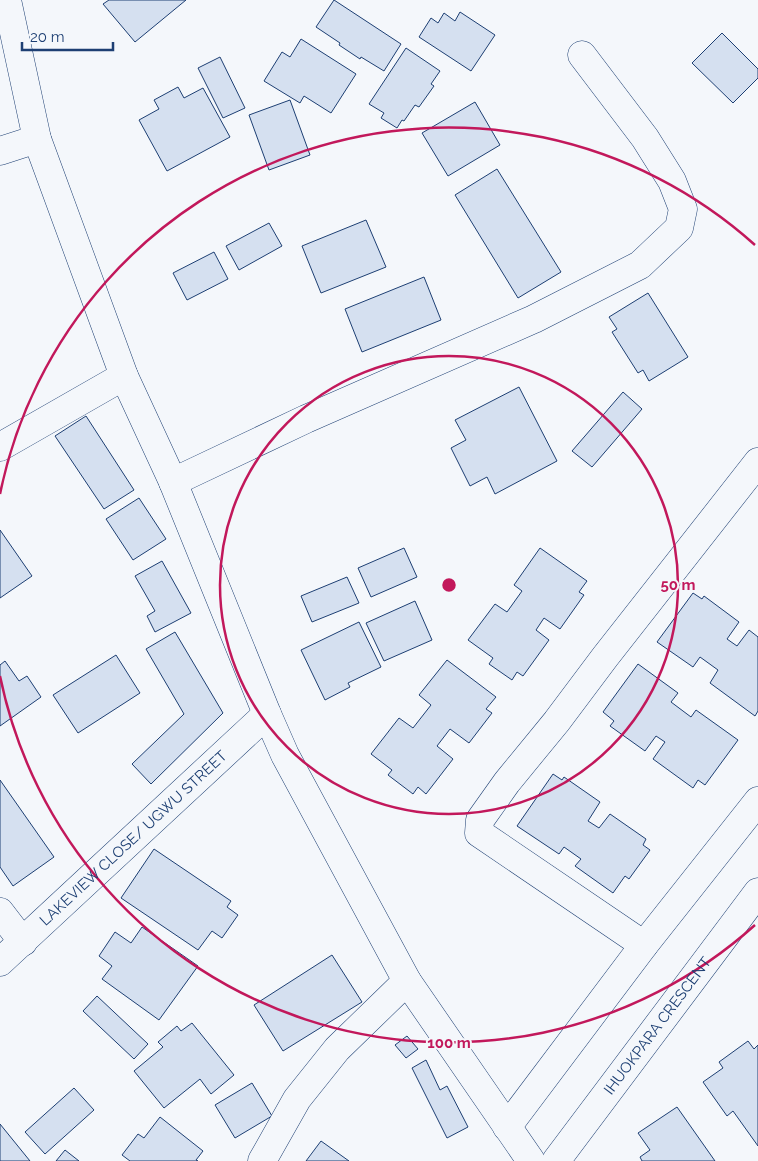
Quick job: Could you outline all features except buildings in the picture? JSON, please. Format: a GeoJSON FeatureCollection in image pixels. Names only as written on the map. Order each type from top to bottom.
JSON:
{"type":"FeatureCollection","features":[{"type":"Feature","properties":{"kind":"street"},"geometry":{"type":"LineString","coordinates":[[7,0],[37,139],[124,376],[173,482],[285,755],[407,981],[531,1161]]}},
{"type":"Feature","properties":{"kind":"street"},"geometry":{"type":"LineString","coordinates":[[173,482],[306,419],[534,319],[640,265],[678,228],[683,209],[672,181],[645,138],[582,55]]}},
{"type":"Feature","properties":{"kind":"street"},"geometry":{"type":"LineString","coordinates":[[0,151],[37,139]]}},
{"type":"Feature","properties":{"kind":"street"},"geometry":{"type":"LineString","coordinates":[[0,447],[124,376]]}},
{"type":"Feature","properties":{"kind":"street"},"geometry":{"type":"LineString","coordinates":[[644,945],[479,833],[480,820],[604,657],[758,462]]}},
{"type":"Feature","properties":{"kind":"street","name":"LAKEVIEW CLOSE/ UGWU STREET"},"geometry":{"type":"LineString","coordinates":[[0,962],[267,714]]}},
{"type":"Feature","properties":{"kind":"street"},"geometry":{"type":"LineString","coordinates":[[507,1127],[644,945],[758,801]]}},
{"type":"Feature","properties":{"kind":"street","name":"IHUOKPARA CRESCENT"},"geometry":{"type":"LineString","coordinates":[[556,1161],[758,892]]}},
{"type":"Feature","properties":{"kind":"street"},"geometry":{"type":"LineString","coordinates":[[0,912],[23,942]]}},
{"type":"Feature","properties":{"kind":"street"},"geometry":{"type":"LineString","coordinates":[[262,1161],[297,1099],[337,1049],[407,981]]}}]}
